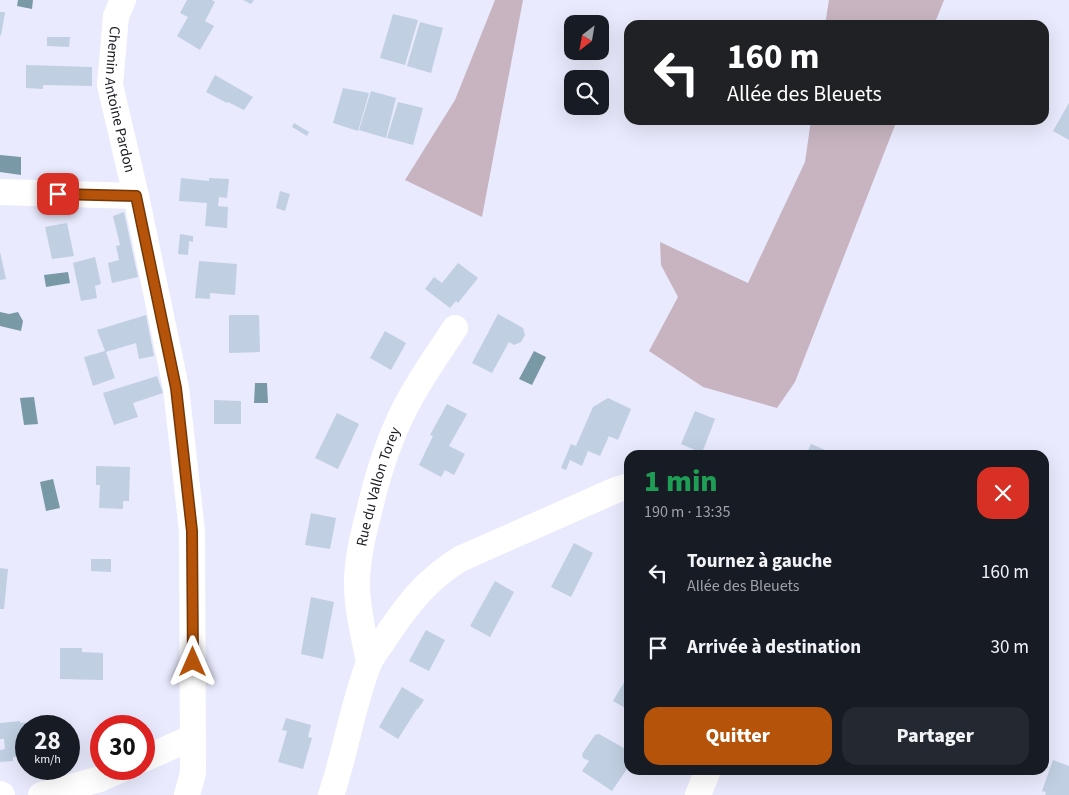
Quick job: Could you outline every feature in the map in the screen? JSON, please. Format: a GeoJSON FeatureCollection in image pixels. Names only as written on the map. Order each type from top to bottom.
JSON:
{"type":"FeatureCollection","features":[{"type":"Feature","properties":{"kind":"street","name":"Chemin Antoine Pardon"},"geometry":{"type":"LineString","coordinates":[[123,0],[116,16],[110,85],[136,196],[176,388],[192,531],[193,773],[187,795]]}},
{"type":"Feature","properties":{"kind":"street"},"geometry":{"type":"LineString","coordinates":[[0,192],[136,196]]}},
{"type":"Feature","properties":{"kind":"street","name":"Rue du Vallon Torey"},"geometry":{"type":"LineString","coordinates":[[369,662],[361,623],[357,582],[364,531],[374,491],[388,446],[405,409],[426,371],[456,328]]}},
{"type":"Feature","properties":{"kind":"street","name":"Rue du Vallon Torey"},"geometry":{"type":"LineString","coordinates":[[331,795],[369,662],[400,615],[420,590],[440,571],[460,559],[624,488]]}},
{"type":"Feature","properties":{"kind":"street"},"geometry":{"type":"LineString","coordinates":[[155,754],[193,737]]}},
{"type":"Feature","properties":{"kind":"street"},"geometry":{"type":"LineString","coordinates":[[698,795],[706,775]]}},
{"type":"Feature","properties":{"kind":"street"},"geometry":{"type":"LineString","coordinates":[[41,795],[96,780]]}},
{"type":"Feature","properties":{"kind":"shaded area"},"geometry":{"type":"Polygon","coordinates":[[[495,0],[523,0],[482,217],[405,180],[455,100],[495,0]]]}},
{"type":"Feature","properties":{"kind":"shaded area"},"geometry":{"type":"Polygon","coordinates":[[[829,0],[944,0],[936,20],[826,20],[829,0]]]}},
{"type":"Feature","properties":{"kind":"shaded area"},"geometry":{"type":"Polygon","coordinates":[[[810,125],[895,125],[795,382],[777,408],[703,387],[649,351],[678,297],[661,265],[660,242],[748,283],[805,162],[810,125]]]}},
{"type":"Feature","properties":{"kind":"water"},"geometry":{"type":"Polygon","coordinates":[[[18,0],[33,0],[32,9],[17,6],[18,0]]]}},
{"type":"Feature","properties":{"kind":"water"},"geometry":{"type":"Polygon","coordinates":[[[0,155],[21,157],[21,175],[0,172],[0,155]]]}},
{"type":"Feature","properties":{"kind":"water"},"geometry":{"type":"Polygon","coordinates":[[[68,272],[70,283],[46,287],[44,275],[68,272]]]}},
{"type":"Feature","properties":{"kind":"water"},"geometry":{"type":"Polygon","coordinates":[[[0,312],[9,314],[18,312],[23,321],[21,331],[0,326],[0,312]]]}},
{"type":"Feature","properties":{"kind":"water"},"geometry":{"type":"Polygon","coordinates":[[[534,351],[546,357],[532,385],[519,379],[534,351]]]}},
{"type":"Feature","properties":{"kind":"water"},"geometry":{"type":"Polygon","coordinates":[[[255,383],[267,383],[268,403],[254,403],[255,383]]]}},
{"type":"Feature","properties":{"kind":"water"},"geometry":{"type":"Polygon","coordinates":[[[34,397],[38,424],[24,425],[20,398],[34,397]]]}},
{"type":"Feature","properties":{"kind":"water"},"geometry":{"type":"Polygon","coordinates":[[[53,479],[60,508],[46,511],[40,482],[53,479]]]}},
{"type":"Feature","properties":{"kind":"building"},"geometry":{"type":"Polygon","coordinates":[[[187,0],[212,0],[215,2],[205,21],[214,26],[200,50],[177,36],[188,17],[180,13],[187,0]]]}},
{"type":"Feature","properties":{"kind":"building"},"geometry":{"type":"Polygon","coordinates":[[[243,0],[254,0],[251,4],[243,0]]]}},
{"type":"Feature","properties":{"kind":"building"},"geometry":{"type":"Polygon","coordinates":[[[0,12],[5,12],[1,36],[0,35],[0,12]]]}},
{"type":"Feature","properties":{"kind":"building"},"geometry":{"type":"Polygon","coordinates":[[[393,14],[418,20],[405,65],[380,58],[393,14]]]}},
{"type":"Feature","properties":{"kind":"building"},"geometry":{"type":"Polygon","coordinates":[[[420,22],[443,28],[431,73],[407,66],[420,22]]]}},
{"type":"Feature","properties":{"kind":"building"},"geometry":{"type":"Polygon","coordinates":[[[47,37],[70,37],[69,47],[47,46],[47,37]]]}},
{"type":"Feature","properties":{"kind":"building"},"geometry":{"type":"Polygon","coordinates":[[[26,65],[92,67],[92,86],[43,85],[43,89],[26,88],[26,65]]]}},
{"type":"Feature","properties":{"kind":"building"},"geometry":{"type":"Polygon","coordinates":[[[215,75],[253,97],[244,110],[206,92],[215,75]]]}},
{"type":"Feature","properties":{"kind":"building"},"geometry":{"type":"Polygon","coordinates":[[[343,88],[369,93],[358,131],[333,123],[343,88]]]}},
{"type":"Feature","properties":{"kind":"building"},"geometry":{"type":"Polygon","coordinates":[[[371,91],[396,98],[386,138],[359,130],[371,91]]]}},
{"type":"Feature","properties":{"kind":"building"},"geometry":{"type":"Polygon","coordinates":[[[398,102],[423,108],[413,145],[387,138],[398,102]]]}},
{"type":"Feature","properties":{"kind":"building"},"geometry":{"type":"Polygon","coordinates":[[[1069,103],[1069,140],[1053,131],[1069,103]]]}},
{"type":"Feature","properties":{"kind":"building"},"geometry":{"type":"Polygon","coordinates":[[[294,123],[309,132],[307,136],[292,127],[294,123]]]}},
{"type":"Feature","properties":{"kind":"building"},"geometry":{"type":"Polygon","coordinates":[[[181,178],[209,181],[209,178],[229,179],[227,198],[219,197],[218,206],[228,207],[227,228],[205,226],[207,203],[179,201],[181,178]]]}},
{"type":"Feature","properties":{"kind":"building"},"geometry":{"type":"Polygon","coordinates":[[[280,191],[290,194],[285,211],[276,208],[280,191]]]}},
{"type":"Feature","properties":{"kind":"building"},"geometry":{"type":"Polygon","coordinates":[[[124,212],[138,277],[112,283],[108,263],[119,260],[116,246],[120,245],[113,216],[124,212]]]}},
{"type":"Feature","properties":{"kind":"building"},"geometry":{"type":"Polygon","coordinates":[[[67,223],[74,256],[52,259],[45,227],[67,223]]]}},
{"type":"Feature","properties":{"kind":"building"},"geometry":{"type":"Polygon","coordinates":[[[180,234],[193,236],[193,242],[189,241],[188,255],[178,254],[180,234]]]}},
{"type":"Feature","properties":{"kind":"building"},"geometry":{"type":"Polygon","coordinates":[[[0,252],[6,279],[0,280],[0,252]]]}},
{"type":"Feature","properties":{"kind":"building"},"geometry":{"type":"Polygon","coordinates":[[[95,257],[101,284],[95,286],[97,298],[81,301],[73,263],[95,257]]]}},
{"type":"Feature","properties":{"kind":"building"},"geometry":{"type":"Polygon","coordinates":[[[199,261],[237,264],[235,295],[210,293],[210,299],[195,298],[199,261]]]}},
{"type":"Feature","properties":{"kind":"building"},"geometry":{"type":"Polygon","coordinates":[[[458,263],[478,278],[458,303],[456,301],[450,308],[425,289],[434,277],[442,283],[458,263]]]}},
{"type":"Feature","properties":{"kind":"building"},"geometry":{"type":"Polygon","coordinates":[[[498,314],[523,328],[525,335],[521,342],[514,345],[509,342],[492,373],[472,363],[498,314]]]}},
{"type":"Feature","properties":{"kind":"building"},"geometry":{"type":"Polygon","coordinates":[[[146,315],[154,356],[139,359],[136,343],[106,352],[115,378],[93,386],[84,357],[105,351],[97,330],[146,315]]]}},
{"type":"Feature","properties":{"kind":"building"},"geometry":{"type":"Polygon","coordinates":[[[229,315],[259,315],[260,352],[229,353],[229,315]]]}},
{"type":"Feature","properties":{"kind":"building"},"geometry":{"type":"Polygon","coordinates":[[[385,331],[406,343],[391,370],[370,358],[385,331]]]}},
{"type":"Feature","properties":{"kind":"building"},"geometry":{"type":"Polygon","coordinates":[[[157,376],[163,393],[133,403],[138,417],[114,425],[103,393],[157,376]]]}},
{"type":"Feature","properties":{"kind":"building"},"geometry":{"type":"Polygon","coordinates":[[[608,398],[631,409],[618,440],[609,436],[600,456],[588,451],[582,466],[570,460],[566,470],[561,468],[571,444],[576,446],[593,407],[608,398]]]}},
{"type":"Feature","properties":{"kind":"building"},"geometry":{"type":"Polygon","coordinates":[[[214,400],[241,401],[241,424],[214,424],[214,400]]]}},
{"type":"Feature","properties":{"kind":"building"},"geometry":{"type":"Polygon","coordinates":[[[447,404],[467,414],[449,446],[465,454],[454,475],[445,470],[441,477],[419,465],[433,436],[430,435],[447,404]]]}},
{"type":"Feature","properties":{"kind":"building"},"geometry":{"type":"Polygon","coordinates":[[[695,411],[715,419],[703,450],[695,450],[681,444],[695,411]]]}},
{"type":"Feature","properties":{"kind":"building"},"geometry":{"type":"Polygon","coordinates":[[[337,413],[359,424],[338,469],[315,458],[337,413]]]}},
{"type":"Feature","properties":{"kind":"building"},"geometry":{"type":"Polygon","coordinates":[[[811,444],[825,450],[808,450],[811,444]]]}},
{"type":"Feature","properties":{"kind":"building"},"geometry":{"type":"Polygon","coordinates":[[[96,466],[130,467],[129,501],[123,501],[123,509],[99,508],[100,485],[96,485],[96,466]]]}},
{"type":"Feature","properties":{"kind":"building"},"geometry":{"type":"Polygon","coordinates":[[[311,513],[336,518],[330,549],[305,545],[311,513]]]}},
{"type":"Feature","properties":{"kind":"building"},"geometry":{"type":"Polygon","coordinates":[[[574,543],[593,553],[571,597],[551,587],[574,543]]]}},
{"type":"Feature","properties":{"kind":"building"},"geometry":{"type":"Polygon","coordinates":[[[91,559],[111,559],[111,572],[91,571],[91,559]]]}},
{"type":"Feature","properties":{"kind":"building"},"geometry":{"type":"Polygon","coordinates":[[[0,568],[8,569],[4,609],[0,609],[0,568]]]}},
{"type":"Feature","properties":{"kind":"building"},"geometry":{"type":"Polygon","coordinates":[[[495,581],[514,592],[490,637],[470,626],[495,581]]]}},
{"type":"Feature","properties":{"kind":"building"},"geometry":{"type":"Polygon","coordinates":[[[311,597],[334,602],[323,659],[301,654],[311,597]]]}},
{"type":"Feature","properties":{"kind":"building"},"geometry":{"type":"Polygon","coordinates":[[[426,630],[445,640],[429,671],[409,661],[426,630]]]}},
{"type":"Feature","properties":{"kind":"building"},"geometry":{"type":"Polygon","coordinates":[[[60,648],[82,648],[82,652],[103,653],[103,680],[60,679],[60,648]]]}},
{"type":"Feature","properties":{"kind":"building"},"geometry":{"type":"Polygon","coordinates":[[[624,682],[624,707],[613,701],[624,682]]]}},
{"type":"Feature","properties":{"kind":"building"},"geometry":{"type":"Polygon","coordinates":[[[402,687],[424,700],[398,739],[379,727],[402,687]]]}},
{"type":"Feature","properties":{"kind":"building"},"geometry":{"type":"Polygon","coordinates":[[[286,718],[311,725],[308,737],[312,738],[303,769],[278,762],[287,731],[282,730],[286,718]]]}},
{"type":"Feature","properties":{"kind":"building"},"geometry":{"type":"Polygon","coordinates":[[[15,722],[15,757],[13,757],[13,761],[0,762],[0,750],[5,749],[4,739],[0,739],[0,723],[15,722]]]}},
{"type":"Feature","properties":{"kind":"building"},"geometry":{"type":"Polygon","coordinates":[[[599,734],[624,748],[624,773],[612,791],[582,771],[589,761],[583,758],[582,754],[595,735],[599,734]]]}},
{"type":"Feature","properties":{"kind":"building"},"geometry":{"type":"Polygon","coordinates":[[[1053,760],[1069,766],[1069,795],[1045,795],[1046,792],[1042,791],[1053,760]]]}},
{"type":"Feature","properties":{"kind":"route"},"geometry":{"type":"LineString","coordinates":[[58,194],[136,196],[176,388],[192,531],[193,662]]}}]}
